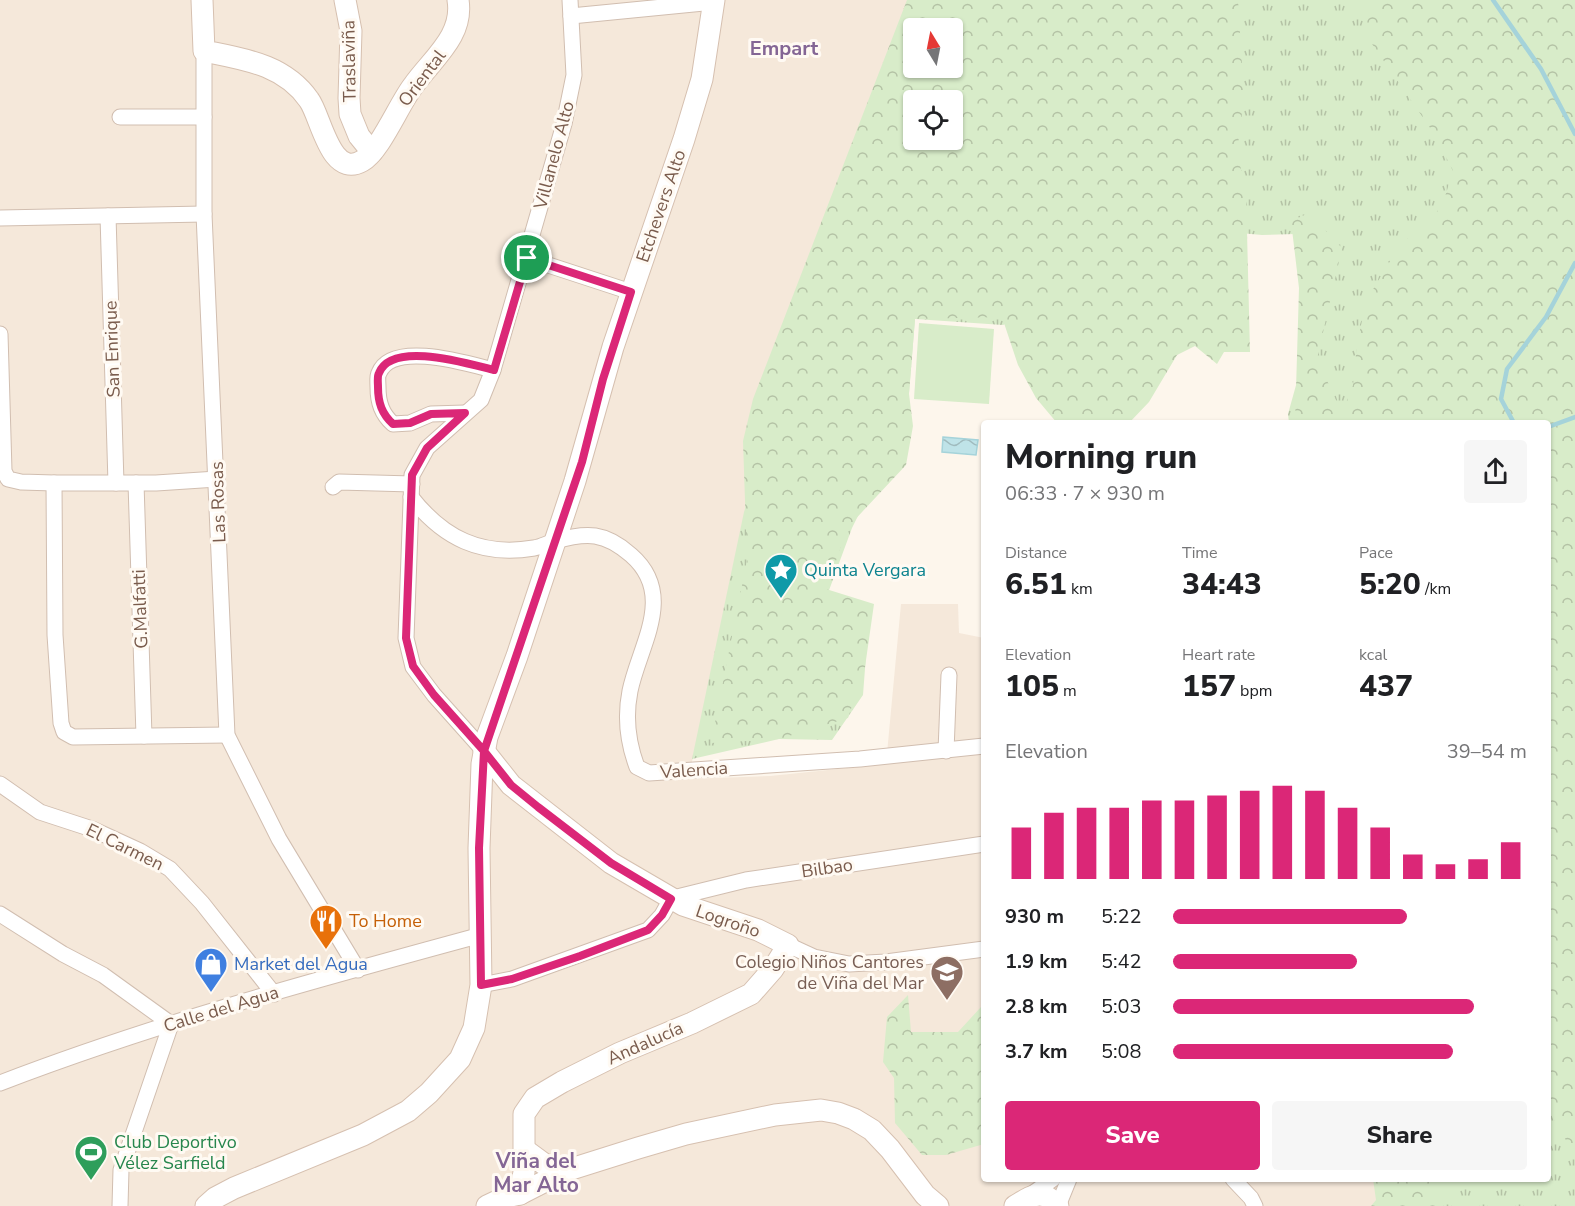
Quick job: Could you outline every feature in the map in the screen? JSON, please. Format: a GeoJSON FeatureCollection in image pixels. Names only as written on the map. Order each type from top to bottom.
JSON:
{"type":"FeatureCollection","features":[{"type":"Feature","properties":{"kind":"street","name":"Las Rosas"},"geometry":{"type":"LineString","coordinates":[[202,0],[204,214],[227,735],[279,839],[358,970]]}},
{"type":"Feature","properties":{"kind":"street","name":"Traslaviña"},"geometry":{"type":"LineString","coordinates":[[345,0],[351,31],[350,114],[359,136],[372,152]]}},
{"type":"Feature","properties":{"kind":"street","name":"Oriental"},"geometry":{"type":"LineString","coordinates":[[372,152],[406,94],[451,40],[460,9],[458,0]]}},
{"type":"Feature","properties":{"kind":"street"},"geometry":{"type":"LineString","coordinates":[[571,8],[714,1]]}},
{"type":"Feature","properties":{"kind":"street","name":"Etchevers Alto"},"geometry":{"type":"LineString","coordinates":[[206,1206],[215,1198],[234,1188],[363,1135],[408,1111],[429,1094],[460,1059],[474,1028],[481,985],[479,848],[484,751],[582,462],[603,379],[680,151],[702,79],[714,1]]}},
{"type":"Feature","properties":{"kind":"street","name":"Villanelo Alto"},"geometry":{"type":"LineString","coordinates":[[484,751],[434,695],[413,666],[406,638],[412,475],[427,448],[481,400],[494,370],[564,124],[574,75],[571,8]]}},
{"type":"Feature","properties":{"kind":"street"},"geometry":{"type":"LineString","coordinates":[[204,51],[258,62],[278,72],[295,85],[309,100],[328,146],[340,160],[355,164],[372,152]]}},
{"type":"Feature","properties":{"kind":"street"},"geometry":{"type":"LineString","coordinates":[[120,117],[204,117]]}},
{"type":"Feature","properties":{"kind":"street"},"geometry":{"type":"LineString","coordinates":[[0,218],[204,214]]}},
{"type":"Feature","properties":{"kind":"street","name":"San Enrique"},"geometry":{"type":"LineString","coordinates":[[108,216],[116,483]]}},
{"type":"Feature","properties":{"kind":"street"},"geometry":{"type":"LineString","coordinates":[[527,258],[631,292]]}},
{"type":"Feature","properties":{"kind":"street"},"geometry":{"type":"LineString","coordinates":[[0,334],[4,471],[8,479],[21,482],[136,483],[217,479]]}},
{"type":"Feature","properties":{"kind":"street"},"geometry":{"type":"LineString","coordinates":[[465,413],[431,414],[410,423],[393,424],[384,415],[380,405],[379,373],[388,362],[402,358],[424,357],[440,357],[494,370]]}},
{"type":"Feature","properties":{"kind":"street"},"geometry":{"type":"LineString","coordinates":[[333,487],[339,482],[411,491],[426,517],[446,532],[466,543],[493,550],[535,548],[555,541]]}},
{"type":"Feature","properties":{"kind":"street"},"geometry":{"type":"LineString","coordinates":[[54,483],[55,635],[61,723],[64,732],[73,737],[227,735]]}},
{"type":"Feature","properties":{"kind":"street","name":"G.Malfatti"},"geometry":{"type":"LineString","coordinates":[[136,483],[144,736]]}},
{"type":"Feature","properties":{"kind":"street","name":"Valencia"},"geometry":{"type":"LineString","coordinates":[[555,541],[584,534],[612,541],[632,556],[647,574],[652,597],[652,621],[630,692],[628,722],[631,750],[637,767],[649,773],[860,759],[981,746]]}},
{"type":"Feature","properties":{"kind":"street"},"geometry":{"type":"LineString","coordinates":[[946,751],[949,675]]}},
{"type":"Feature","properties":{"kind":"street","name":"Logroño"},"geometry":{"type":"LineString","coordinates":[[484,751],[511,785],[538,807],[611,863],[682,905],[758,930],[814,957],[849,964],[886,962],[981,949]]}},
{"type":"Feature","properties":{"kind":"street","name":"El Carmen"},"geometry":{"type":"LineString","coordinates":[[0,784],[39,812],[92,829],[140,851],[170,869],[202,903],[274,994]]}},
{"type":"Feature","properties":{"kind":"street","name":"Bilbao"},"geometry":{"type":"LineString","coordinates":[[671,899],[746,880],[981,844]]}},
{"type":"Feature","properties":{"kind":"street"},"geometry":{"type":"LineString","coordinates":[[481,985],[512,979],[648,930],[662,915],[671,899]]}},
{"type":"Feature","properties":{"kind":"street"},"geometry":{"type":"LineString","coordinates":[[0,914],[63,954],[103,975],[171,1024],[121,1170],[120,1206]]}},
{"type":"Feature","properties":{"kind":"street","name":"Calle del Agua"},"geometry":{"type":"LineString","coordinates":[[0,1083],[171,1024],[481,935]]}},
{"type":"Feature","properties":{"kind":"street","name":"Andalucía"},"geometry":{"type":"LineString","coordinates":[[515,1200],[524,1172],[524,1114],[535,1098],[620,1053],[692,1023],[751,994],[773,969],[788,945]]}},
{"type":"Feature","properties":{"kind":"street"},"geometry":{"type":"LineString","coordinates":[[487,1206],[506,1197],[515,1200],[565,1172],[597,1160],[686,1134],[775,1115],[821,1110],[854,1119],[872,1130],[891,1149],[925,1195],[938,1206]]}},
{"type":"Feature","properties":{"kind":"street"},"geometry":{"type":"LineString","coordinates":[[525,1150],[544,1164],[565,1172]]}},
{"type":"Feature","properties":{"kind":"street"},"geometry":{"type":"LineString","coordinates":[[1022,1201],[1049,1182]]}},
{"type":"Feature","properties":{"kind":"street"},"geometry":{"type":"LineString","coordinates":[[1022,1201],[1044,1196],[1058,1206],[1068,1182]]}},
{"type":"Feature","properties":{"kind":"street"},"geometry":{"type":"LineString","coordinates":[[1236,1182],[1251,1198],[1255,1206]]}},
{"type":"Feature","properties":{"kind":"shaded area"},"geometry":{"type":"Polygon","coordinates":[[[0,0],[909,0],[687,779],[770,776],[886,764],[901,604],[958,604],[959,633],[981,637],[981,1182],[1420,1182],[1424,1206],[0,1206],[0,0]]]}},
{"type":"Feature","properties":{"kind":"green space"},"geometry":{"type":"Polygon","coordinates":[[[907,0],[1238,0],[1244,98],[1237,152],[1246,191],[1250,352],[1224,352],[1217,364],[1195,346],[1177,355],[1149,402],[1132,420],[1054,420],[1036,398],[1018,365],[1002,317],[915,319],[909,394],[913,426],[906,465],[848,527],[826,589],[874,604],[865,667],[848,718],[779,739],[711,743],[747,560],[743,441],[753,399],[907,0]]]}},
{"type":"Feature","properties":{"kind":"green space","name":"Quinta Vergara"},"geometry":{"type":"Polygon","coordinates":[[[909,0],[1575,0],[1575,1206],[1416,1206],[1412,1182],[1551,1182],[1551,420],[1289,420],[1288,414],[1308,342],[1295,234],[1262,235],[1218,231],[1003,325],[915,319],[907,417],[852,528],[828,593],[869,616],[863,695],[832,740],[779,739],[692,759],[744,512],[903,19],[903,78],[963,78],[963,18],[903,18],[909,0]]]}},
{"type":"Feature","properties":{"kind":"green space"},"geometry":{"type":"Polygon","coordinates":[[[1363,0],[1575,0],[1575,1156],[1551,1114],[1551,420],[1295,420],[1299,288],[1291,221],[1309,213],[1342,248],[1317,359],[1342,413],[1353,385],[1357,345],[1366,301],[1401,243],[1427,226],[1443,203],[1453,171],[1435,135],[1370,41],[1363,0]]]}},
{"type":"Feature","properties":{"kind":"green space"},"geometry":{"type":"Polygon","coordinates":[[[919,323],[994,329],[989,404],[914,399],[919,323]]]}},
{"type":"Feature","properties":{"kind":"green space"},"geometry":{"type":"Polygon","coordinates":[[[908,995],[911,1032],[958,1032],[981,1007],[981,1145],[946,1155],[922,1155],[895,1123],[894,1078],[883,1062],[887,1017],[908,995]]]}},
{"type":"Feature","properties":{"kind":"green space"},"geometry":{"type":"Polygon","coordinates":[[[1373,1182],[1434,1182],[1438,1206],[1371,1206],[1376,1200],[1373,1182]]]}},
{"type":"Feature","properties":{"kind":"water"},"geometry":{"type":"Polygon","coordinates":[[[943,437],[978,440],[976,455],[942,452],[943,437]]]}},
{"type":"Feature","properties":{"kind":"waterway"},"geometry":{"type":"LineString","coordinates":[[1493,0],[1541,69],[1575,134]]}},
{"type":"Feature","properties":{"kind":"waterway"},"geometry":{"type":"LineString","coordinates":[[1512,420],[1501,399],[1507,369],[1546,317],[1575,263]]}},
{"type":"Feature","properties":{"kind":"waterway"},"geometry":{"type":"LineString","coordinates":[[1551,426],[1575,417]]}},
{"type":"Feature","properties":{"kind":"place","name":"Quinta Vergara"},"geometry":{"type":"Point","coordinates":[781,599]}},
{"type":"Feature","properties":{"kind":"place","name":"To Home"},"geometry":{"type":"Point","coordinates":[326,950]}},
{"type":"Feature","properties":{"kind":"place","name":"Market del Agua"},"geometry":{"type":"Point","coordinates":[211,993]}},
{"type":"Feature","properties":{"kind":"place","name":"Colegio Niños Cantores de Viña del Mar"},"geometry":{"type":"Point","coordinates":[947,1001]}},
{"type":"Feature","properties":{"kind":"place","name":"Club Deportivo Vélez Sarfield"},"geometry":{"type":"Point","coordinates":[91,1181]}},
{"type":"Feature","properties":{"kind":"district","name":"Empart"},"geometry":{"type":"Point","coordinates":[784,48]}},
{"type":"Feature","properties":{"kind":"district","name":"Viña del Mar Alto"},"geometry":{"type":"Point","coordinates":[536,1173]}},
{"type":"Feature","properties":{"kind":"route"},"geometry":{"type":"LineString","coordinates":[[527,258],[494,370],[440,357],[424,357],[402,358],[388,362],[379,373],[380,405],[384,415],[393,424],[410,423],[431,414],[465,413],[427,448],[412,475],[406,638],[413,666],[452,717],[484,751],[479,848],[481,985],[512,979],[648,930],[662,915],[671,899],[611,863],[538,807],[511,785],[484,751],[582,462],[603,379],[631,292],[527,258]]}}]}
